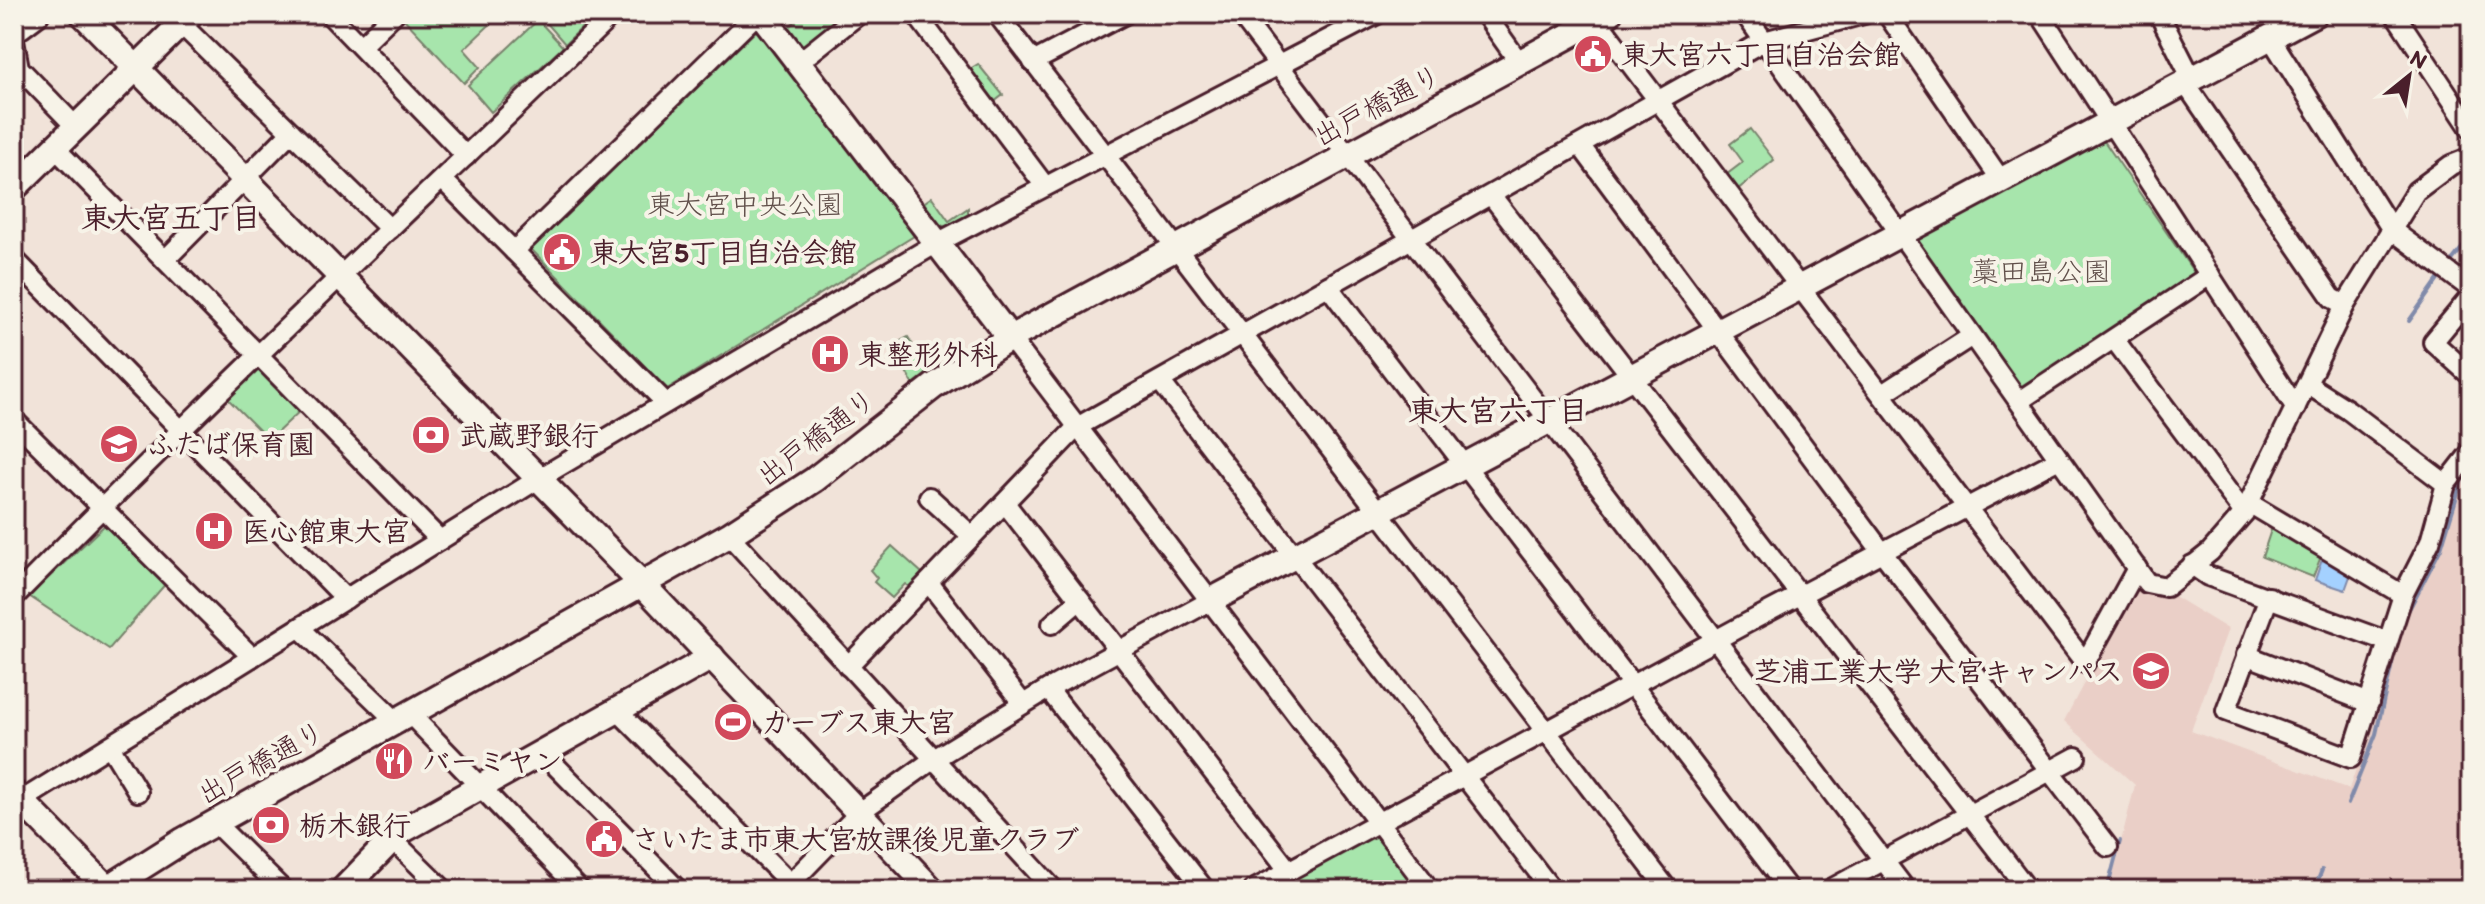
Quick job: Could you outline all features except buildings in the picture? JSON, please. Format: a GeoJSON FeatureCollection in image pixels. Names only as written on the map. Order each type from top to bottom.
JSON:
{"type":"FeatureCollection","features":[{"type":"Feature","properties":{"kind":"street"},"geometry":{"type":"LineString","coordinates":[[83,14],[642,584],[932,890]]}},
{"type":"Feature","properties":{"kind":"street"},"geometry":{"type":"LineString","coordinates":[[329,14],[466,156]]}},
{"type":"Feature","properties":{"kind":"street"},"geometry":{"type":"LineString","coordinates":[[361,46],[394,14]]}},
{"type":"Feature","properties":{"kind":"street"},"geometry":{"type":"LineString","coordinates":[[14,597],[339,276],[613,14]]}},
{"type":"Feature","properties":{"kind":"street"},"geometry":{"type":"LineString","coordinates":[[514,251],[759,14],[799,62],[1430,890]]}},
{"type":"Feature","properties":{"kind":"street"},"geometry":{"type":"LineString","coordinates":[[799,62],[859,14]]}},
{"type":"Feature","properties":{"kind":"street"},"geometry":{"type":"LineString","coordinates":[[916,14],[1045,186]]}},
{"type":"Feature","properties":{"kind":"street"},"geometry":{"type":"LineString","coordinates":[[997,14],[1668,890]]}},
{"type":"Feature","properties":{"kind":"street"},"geometry":{"type":"LineString","coordinates":[[1033,62],[1125,14]]}},
{"type":"Feature","properties":{"kind":"street"},"geometry":{"type":"LineString","coordinates":[[1240,14],[1906,890]]}},
{"type":"Feature","properties":{"kind":"street"},"geometry":{"type":"LineString","coordinates":[[107,889],[17,797],[110,746],[538,479],[937,243],[1377,14]]}},
{"type":"Feature","properties":{"kind":"street"},"geometry":{"type":"LineString","coordinates":[[1485,14],[1519,62]]}},
{"type":"Feature","properties":{"kind":"street"},"geometry":{"type":"LineString","coordinates":[[1745,14],[2147,583],[2166,587],[2210,552],[2247,508],[2345,305],[2416,191],[2451,165],[2471,157]]}},
{"type":"Feature","properties":{"kind":"street"},"geometry":{"type":"LineString","coordinates":[[848,666],[1077,427],[1764,41],[1864,14]]}},
{"type":"Feature","properties":{"kind":"street"},"geometry":{"type":"LineString","coordinates":[[1887,14],[2001,180]]}},
{"type":"Feature","properties":{"kind":"street"},"geometry":{"type":"LineString","coordinates":[[2040,14],[2296,408]]}},
{"type":"Feature","properties":{"kind":"street"},"geometry":{"type":"LineString","coordinates":[[2159,14],[2188,81],[2332,298],[2345,305]]}},
{"type":"Feature","properties":{"kind":"street"},"geometry":{"type":"LineString","coordinates":[[617,710],[791,888],[860,812],[934,759],[1048,689],[2314,14]]}},
{"type":"Feature","properties":{"kind":"street"},"geometry":{"type":"LineString","coordinates":[[2395,14],[2471,129]]}},
{"type":"Feature","properties":{"kind":"street"},"geometry":{"type":"LineString","coordinates":[[1603,17],[1658,101],[2085,663],[2137,568]]}},
{"type":"Feature","properties":{"kind":"street","name":"出戸橋通り"},"geometry":{"type":"LineString","coordinates":[[107,889],[215,823],[729,535],[814,480],[934,386],[1010,338],[1603,17]]}},
{"type":"Feature","properties":{"kind":"street"},"geometry":{"type":"LineString","coordinates":[[15,185],[186,19],[291,132],[390,229]]}},
{"type":"Feature","properties":{"kind":"street"},"geometry":{"type":"LineString","coordinates":[[2270,37],[2392,230],[2471,289]]}},
{"type":"Feature","properties":{"kind":"street"},"geometry":{"type":"LineString","coordinates":[[14,41],[19,68],[76,127]]}},
{"type":"Feature","properties":{"kind":"street"},"geometry":{"type":"LineString","coordinates":[[165,260],[291,132]]}},
{"type":"Feature","properties":{"kind":"street"},"geometry":{"type":"LineString","coordinates":[[1580,145],[1882,552],[2108,847]]}},
{"type":"Feature","properties":{"kind":"street"},"geometry":{"type":"LineString","coordinates":[[55,148],[440,540]]}},
{"type":"Feature","properties":{"kind":"street"},"geometry":{"type":"LineString","coordinates":[[442,179],[666,403]]}},
{"type":"Feature","properties":{"kind":"street"},"geometry":{"type":"LineString","coordinates":[[1491,195],[2028,890]]}},
{"type":"Feature","properties":{"kind":"street"},"geometry":{"type":"LineString","coordinates":[[14,259],[346,599]]}},
{"type":"Feature","properties":{"kind":"street"},"geometry":{"type":"LineString","coordinates":[[2019,401],[2210,275]]}},
{"type":"Feature","properties":{"kind":"street"},"geometry":{"type":"LineString","coordinates":[[1328,286],[1789,890]]}},
{"type":"Feature","properties":{"kind":"street"},"geometry":{"type":"LineString","coordinates":[[2471,296],[2433,342],[2471,376]]}},
{"type":"Feature","properties":{"kind":"street"},"geometry":{"type":"LineString","coordinates":[[1882,394],[1972,336]]}},
{"type":"Feature","properties":{"kind":"street"},"geometry":{"type":"LineString","coordinates":[[2114,339],[2247,508],[2403,595]]}},
{"type":"Feature","properties":{"kind":"street"},"geometry":{"type":"LineString","coordinates":[[1160,381],[1552,890]]}},
{"type":"Feature","properties":{"kind":"street"},"geometry":{"type":"LineString","coordinates":[[2307,384],[2348,410],[2446,484]]}},
{"type":"Feature","properties":{"kind":"street"},"geometry":{"type":"LineString","coordinates":[[14,420],[252,657]]}},
{"type":"Feature","properties":{"kind":"street"},"geometry":{"type":"LineString","coordinates":[[2269,597],[2226,711],[2351,758],[2386,641],[2403,595],[2430,542],[2446,484],[2471,452]]}},
{"type":"Feature","properties":{"kind":"street"},"geometry":{"type":"LineString","coordinates":[[1253,890],[1717,639],[2059,459]]}},
{"type":"Feature","properties":{"kind":"street"},"geometry":{"type":"LineString","coordinates":[[929,497],[972,536]]}},
{"type":"Feature","properties":{"kind":"street"},"geometry":{"type":"LineString","coordinates":[[1005,503],[1289,871]]}},
{"type":"Feature","properties":{"kind":"street"},"geometry":{"type":"LineString","coordinates":[[729,535],[1054,890]]}},
{"type":"Feature","properties":{"kind":"street"},"geometry":{"type":"LineString","coordinates":[[2192,565],[2208,576],[2386,641]]}},
{"type":"Feature","properties":{"kind":"street"},"geometry":{"type":"LineString","coordinates":[[929,583],[1023,704]]}},
{"type":"Feature","properties":{"kind":"street"},"geometry":{"type":"LineString","coordinates":[[1052,624],[1080,600]]}},
{"type":"Feature","properties":{"kind":"street"},"geometry":{"type":"LineString","coordinates":[[300,628],[479,785],[580,890]]}},
{"type":"Feature","properties":{"kind":"street"},"geometry":{"type":"LineString","coordinates":[[2246,655],[2369,703]]}},
{"type":"Feature","properties":{"kind":"street"},"geometry":{"type":"LineString","coordinates":[[343,890],[391,838],[479,785],[712,657]]}},
{"type":"Feature","properties":{"kind":"street"},"geometry":{"type":"LineString","coordinates":[[1048,689],[1205,890]]}},
{"type":"Feature","properties":{"kind":"street"},"geometry":{"type":"LineString","coordinates":[[110,746],[138,792]]}},
{"type":"Feature","properties":{"kind":"street"},"geometry":{"type":"LineString","coordinates":[[542,752],[678,890]]}},
{"type":"Feature","properties":{"kind":"street"},"geometry":{"type":"LineString","coordinates":[[1829,890],[2076,757]]}},
{"type":"Feature","properties":{"kind":"street"},"geometry":{"type":"LineString","coordinates":[[215,823],[283,890]]}},
{"type":"Feature","properties":{"kind":"street"},"geometry":{"type":"LineString","coordinates":[[391,838],[444,890]]}},
{"type":"Feature","properties":{"kind":"shaded area","name":"芝浦工業大学 大宮キャンパス"},"geometry":{"type":"Polygon","coordinates":[[[2471,461],[2471,890],[2109,890],[2135,785],[2064,721],[2130,595],[2137,587],[2162,589],[2228,629],[2191,731],[2349,789],[2376,712],[2397,627],[2443,527],[2461,473],[2471,461]]]}},
{"type":"Feature","properties":{"kind":"green space"},"geometry":{"type":"Polygon","coordinates":[[[409,14],[501,14],[464,49],[480,67],[464,83],[404,19],[409,14]]]}},
{"type":"Feature","properties":{"kind":"green space"},"geometry":{"type":"Polygon","coordinates":[[[539,14],[596,14],[565,44],[539,14]]]}},
{"type":"Feature","properties":{"kind":"green space"},"geometry":{"type":"Polygon","coordinates":[[[804,14],[846,14],[805,46],[797,46],[786,29],[804,14]]]}},
{"type":"Feature","properties":{"kind":"green space"},"geometry":{"type":"Polygon","coordinates":[[[538,20],[563,47],[491,112],[468,85],[538,20]]]}},
{"type":"Feature","properties":{"kind":"green space","name":"東大宮中央公園"},"geometry":{"type":"Polygon","coordinates":[[[759,28],[914,236],[667,389],[531,249],[759,28]]]}},
{"type":"Feature","properties":{"kind":"green space"},"geometry":{"type":"Polygon","coordinates":[[[978,64],[1003,95],[994,102],[970,69],[978,64]]]}},
{"type":"Feature","properties":{"kind":"green space"},"geometry":{"type":"Polygon","coordinates":[[[1750,129],[1774,160],[1737,190],[1726,175],[1743,162],[1730,144],[1750,129]]]}},
{"type":"Feature","properties":{"kind":"green space","name":"藁田島公園"},"geometry":{"type":"Polygon","coordinates":[[[2102,138],[2195,274],[2018,397],[1908,236],[2102,138]]]}},
{"type":"Feature","properties":{"kind":"green space"},"geometry":{"type":"Polygon","coordinates":[[[932,197],[949,221],[968,208],[968,216],[945,227],[937,223],[922,204],[932,197]]]}},
{"type":"Feature","properties":{"kind":"green space"},"geometry":{"type":"Polygon","coordinates":[[[908,337],[929,372],[913,384],[892,346],[908,337]]]}},
{"type":"Feature","properties":{"kind":"green space"},"geometry":{"type":"Polygon","coordinates":[[[259,367],[304,407],[269,440],[227,398],[259,367]]]}},
{"type":"Feature","properties":{"kind":"green space"},"geometry":{"type":"Polygon","coordinates":[[[2274,521],[2323,551],[2313,577],[2262,557],[2274,521]]]}},
{"type":"Feature","properties":{"kind":"green space"},"geometry":{"type":"Polygon","coordinates":[[[108,522],[168,581],[109,649],[29,596],[108,522]]]}},
{"type":"Feature","properties":{"kind":"green space"},"geometry":{"type":"Polygon","coordinates":[[[892,546],[923,574],[912,589],[905,584],[892,598],[874,582],[877,578],[870,570],[892,546]]]}},
{"type":"Feature","properties":{"kind":"green space"},"geometry":{"type":"Polygon","coordinates":[[[1379,832],[1422,890],[1270,890],[1379,832]]]}},
{"type":"Feature","properties":{"kind":"water"},"geometry":{"type":"Polygon","coordinates":[[[2325,551],[2353,568],[2345,590],[2315,580],[2325,551]]]}},
{"type":"Feature","properties":{"kind":"waterway"},"geometry":{"type":"LineString","coordinates":[[2450,263],[2471,237]]}},
{"type":"Feature","properties":{"kind":"waterway"},"geometry":{"type":"LineString","coordinates":[[2409,321],[2442,274]]}},
{"type":"Feature","properties":{"kind":"waterway"},"geometry":{"type":"LineString","coordinates":[[2406,615],[2441,548],[2463,476]]}},
{"type":"Feature","properties":{"kind":"waterway"},"geometry":{"type":"LineString","coordinates":[[2348,804],[2376,734],[2395,650]]}},
{"type":"Feature","properties":{"kind":"waterway"},"geometry":{"type":"LineString","coordinates":[[2107,890],[2120,841]]}},
{"type":"Feature","properties":{"kind":"waterway"},"geometry":{"type":"LineString","coordinates":[[2314,890],[2322,870]]}},
{"type":"Feature","properties":{"kind":"place","name":"東大宮六丁目自治会館"},"geometry":{"type":"Point","coordinates":[1593,54]}},
{"type":"Feature","properties":{"kind":"place","name":"東大宮5丁目自治会館"},"geometry":{"type":"Point","coordinates":[562,252]}},
{"type":"Feature","properties":{"kind":"place","name":"東整形外科"},"geometry":{"type":"Point","coordinates":[830,354]}},
{"type":"Feature","properties":{"kind":"place","name":"武蔵野銀行"},"geometry":{"type":"Point","coordinates":[431,435]}},
{"type":"Feature","properties":{"kind":"place","name":"ふたば保育園"},"geometry":{"type":"Point","coordinates":[119,444]}},
{"type":"Feature","properties":{"kind":"place","name":"医心館東大宮"},"geometry":{"type":"Point","coordinates":[214,531]}},
{"type":"Feature","properties":{"kind":"place","name":"芝浦工業大学 大宮キャンパス"},"geometry":{"type":"Point","coordinates":[2151,671]}},
{"type":"Feature","properties":{"kind":"place","name":"カーブス東大宮"},"geometry":{"type":"Point","coordinates":[733,722]}},
{"type":"Feature","properties":{"kind":"place","name":"バーミヤン"},"geometry":{"type":"Point","coordinates":[394,761]}},
{"type":"Feature","properties":{"kind":"place","name":"栃木銀行"},"geometry":{"type":"Point","coordinates":[271,825]}},
{"type":"Feature","properties":{"kind":"place","name":"さいたま市東大宮放課後児童クラブ"},"geometry":{"type":"Point","coordinates":[604,839]}},
{"type":"Feature","properties":{"kind":"district","name":"東大宮五丁目"},"geometry":{"type":"Point","coordinates":[171,218]}},
{"type":"Feature","properties":{"kind":"district","name":"東大宮六丁目"},"geometry":{"type":"Point","coordinates":[1498,411]}}]}
